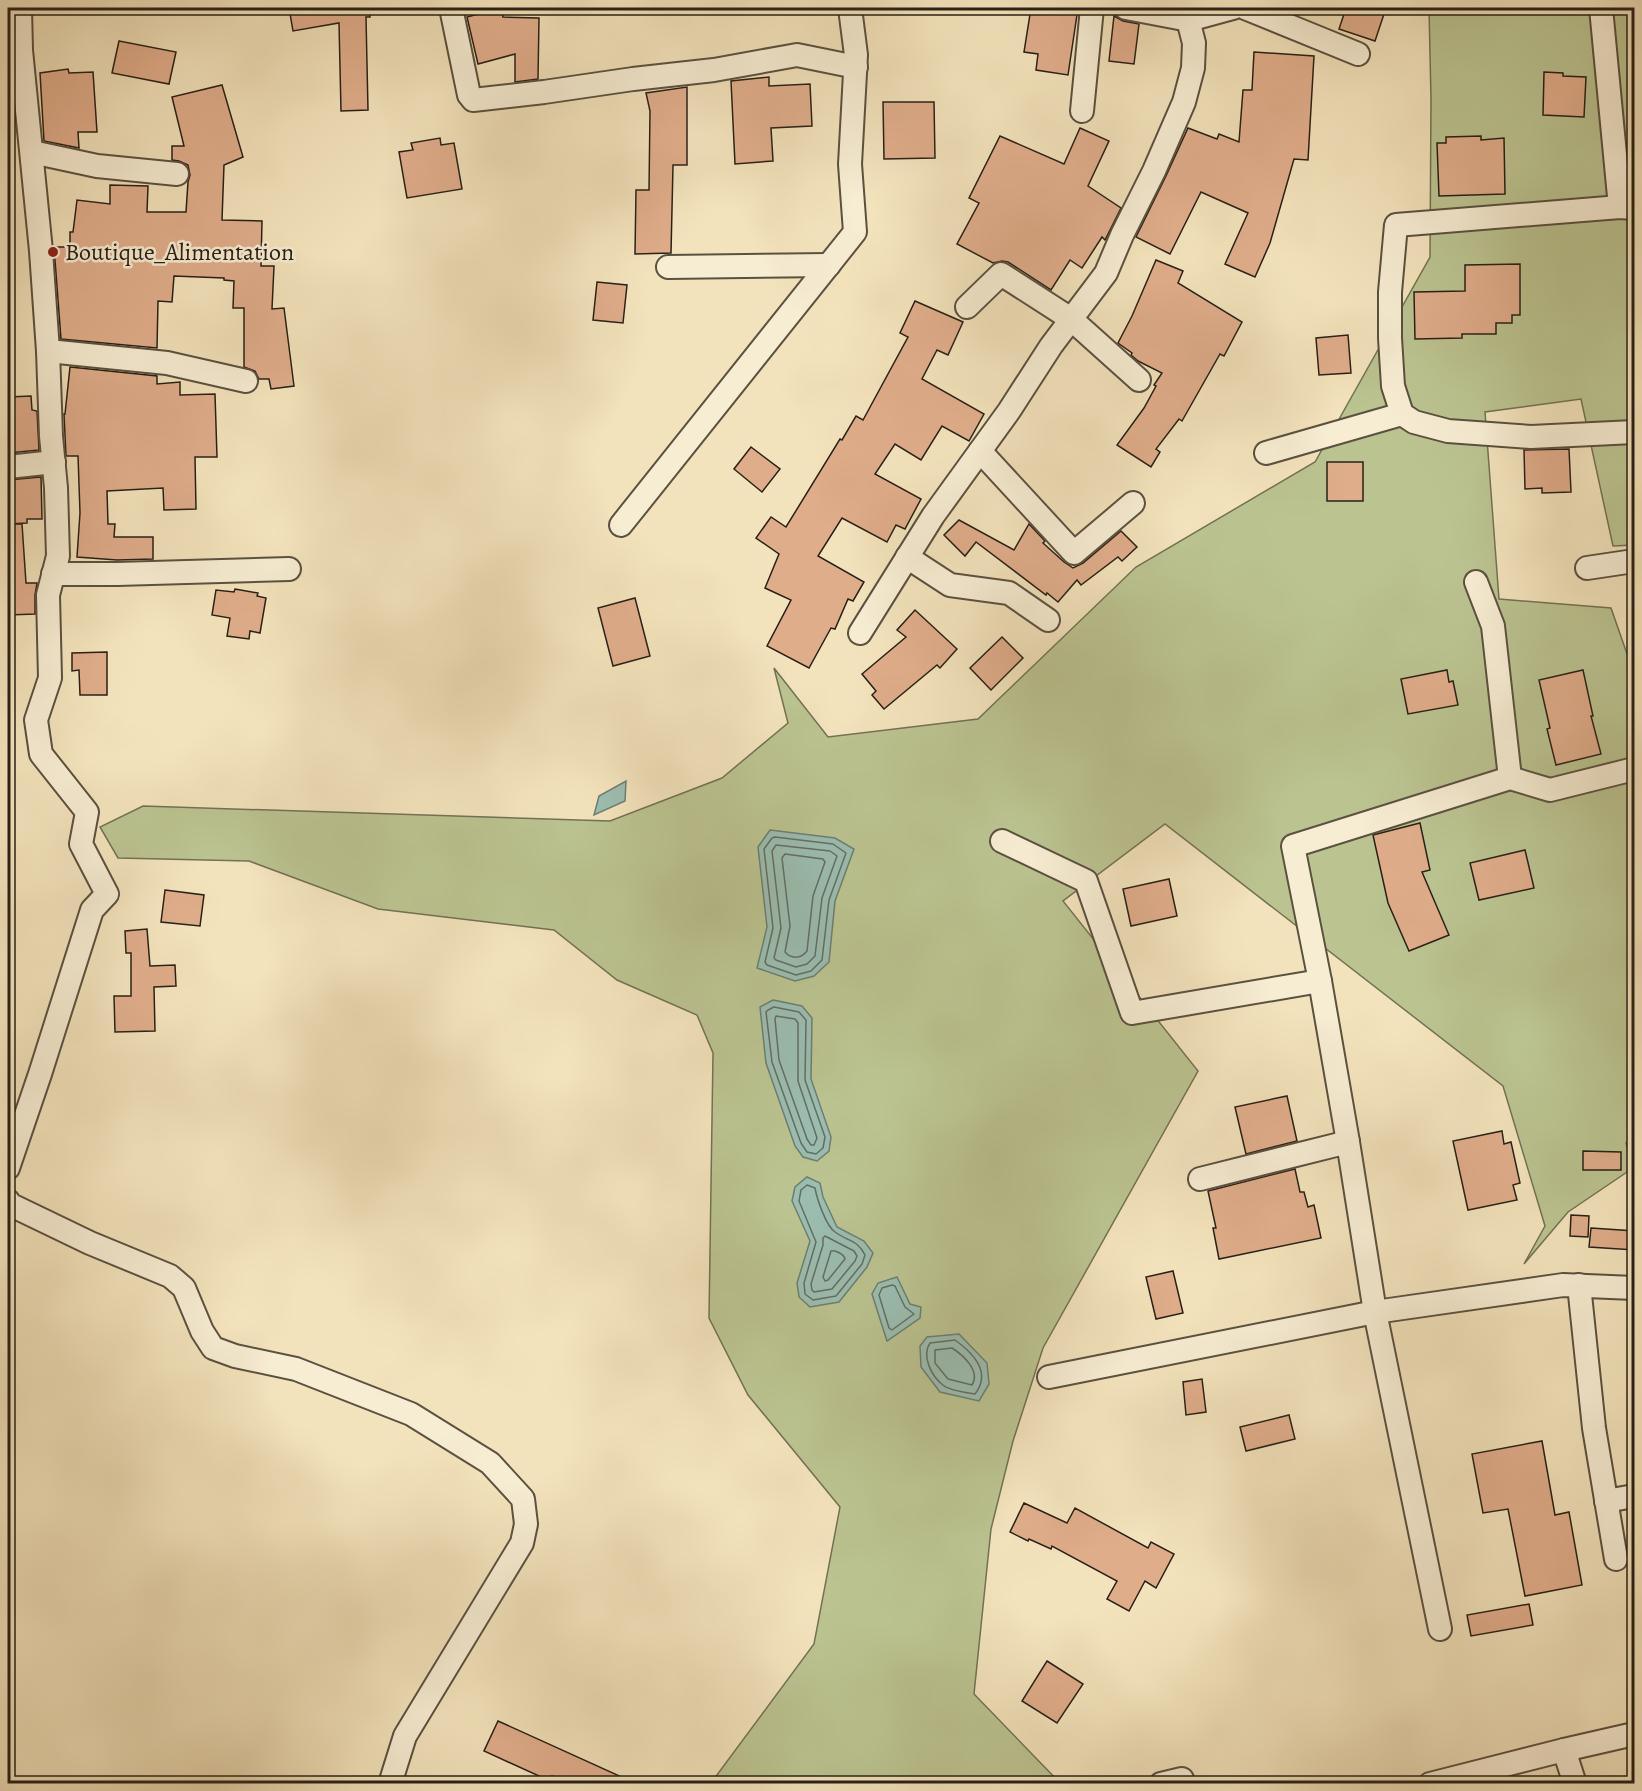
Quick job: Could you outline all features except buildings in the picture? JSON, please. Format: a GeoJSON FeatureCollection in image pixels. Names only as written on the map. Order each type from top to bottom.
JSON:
{"type":"FeatureCollection","features":[{"type":"Feature","properties":{"kind":"street"},"geometry":{"type":"LineString","coordinates":[[8,1168],[92,910],[107,894],[81,844],[87,812],[41,754],[36,720],[50,678],[48,595],[58,556],[57,488],[41,250],[21,51],[20,8]]}},
{"type":"Feature","properties":{"kind":"street"},"geometry":{"type":"LineString","coordinates":[[450,8],[469,95],[473,100],[633,78],[714,70],[796,55],[856,67]]}},
{"type":"Feature","properties":{"kind":"street"},"geometry":{"type":"LineString","coordinates":[[621,525],[855,232],[850,164],[856,55],[850,8]]}},
{"type":"Feature","properties":{"kind":"street"},"geometry":{"type":"LineString","coordinates":[[1082,111],[1092,8]]}},
{"type":"Feature","properties":{"kind":"street"},"geometry":{"type":"LineString","coordinates":[[1126,8],[1187,14],[1233,8]]}},
{"type":"Feature","properties":{"kind":"street"},"geometry":{"type":"LineString","coordinates":[[1245,8],[1358,54]]}},
{"type":"Feature","properties":{"kind":"street"},"geometry":{"type":"LineString","coordinates":[[1600,8],[1627,207],[1396,225],[1390,292],[1393,386],[1402,414],[1414,422],[1448,431],[1531,437],[1635,432]]}},
{"type":"Feature","properties":{"kind":"street"},"geometry":{"type":"LineString","coordinates":[[860,633],[933,516],[1009,411],[1051,346],[1106,273],[1184,102],[1193,68],[1194,51],[1187,14]]}},
{"type":"Feature","properties":{"kind":"street"},"geometry":{"type":"LineString","coordinates":[[32,152],[97,166],[177,174]]}},
{"type":"Feature","properties":{"kind":"street"},"geometry":{"type":"LineString","coordinates":[[668,267],[829,265]]}},
{"type":"Feature","properties":{"kind":"street"},"geometry":{"type":"LineString","coordinates":[[967,307],[1001,274],[1071,318],[1139,380]]}},
{"type":"Feature","properties":{"kind":"street"},"geometry":{"type":"LineString","coordinates":[[48,351],[167,363],[246,381]]}},
{"type":"Feature","properties":{"kind":"street"},"geometry":{"type":"LineString","coordinates":[[1266,453],[1402,414]]}},
{"type":"Feature","properties":{"kind":"street"},"geometry":{"type":"LineString","coordinates":[[980,451],[1074,554],[1133,503]]}},
{"type":"Feature","properties":{"kind":"street"},"geometry":{"type":"LineString","coordinates":[[8,466],[54,462]]}},
{"type":"Feature","properties":{"kind":"street"},"geometry":{"type":"LineString","coordinates":[[907,557],[950,585],[1009,593],[1048,620]]}},
{"type":"Feature","properties":{"kind":"street"},"geometry":{"type":"LineString","coordinates":[[1587,568],[1635,561]]}},
{"type":"Feature","properties":{"kind":"street"},"geometry":{"type":"LineString","coordinates":[[53,574],[289,569]]}},
{"type":"Feature","properties":{"kind":"street"},"geometry":{"type":"LineString","coordinates":[[1476,582],[1493,626],[1510,778]]}},
{"type":"Feature","properties":{"kind":"street"},"geometry":{"type":"LineString","coordinates":[[1440,1629],[1375,1312],[1320,981],[1293,846],[1510,778],[1550,790],[1635,770]]}},
{"type":"Feature","properties":{"kind":"street"},"geometry":{"type":"LineString","coordinates":[[1002,842],[1086,881],[1132,1013],[1320,981]]}},
{"type":"Feature","properties":{"kind":"street"},"geometry":{"type":"LineString","coordinates":[[1200,1179],[1348,1143]]}},
{"type":"Feature","properties":{"kind":"street"},"geometry":{"type":"LineString","coordinates":[[8,1201],[9,1204],[90,1243],[170,1276],[184,1288],[202,1331],[213,1348],[235,1356],[296,1369],[411,1414],[490,1464],[523,1499],[526,1524],[522,1543],[405,1736],[390,1784]]}},
{"type":"Feature","properties":{"kind":"street"},"geometry":{"type":"LineString","coordinates":[[1049,1377],[1375,1312],[1563,1285],[1635,1288]]}},
{"type":"Feature","properties":{"kind":"street"},"geometry":{"type":"LineString","coordinates":[[1579,1285],[1594,1428],[1616,1559]]}},
{"type":"Feature","properties":{"kind":"street"},"geometry":{"type":"LineString","coordinates":[[1606,1501],[1635,1496]]}},
{"type":"Feature","properties":{"kind":"street"},"geometry":{"type":"LineString","coordinates":[[1430,1784],[1635,1734]]}},
{"type":"Feature","properties":{"kind":"street"},"geometry":{"type":"LineString","coordinates":[[1564,1750],[1575,1784]]}},
{"type":"Feature","properties":{"kind":"green space"},"geometry":{"type":"Polygon","coordinates":[[[1429,8],[1634,8],[1634,545],[1613,546],[1581,399],[1485,412],[1499,599],[1611,608],[1634,674],[1634,1130],[1626,1143],[1633,1168],[1568,1212],[1524,1264],[1545,1226],[1503,1086],[1165,824],[1063,901],[1198,1071],[1043,1348],[1013,1441],[991,1529],[974,1694],[1060,1783],[711,1783],[814,1644],[840,1507],[748,1395],[709,1318],[713,1053],[697,1015],[617,980],[554,930],[378,909],[249,861],[118,858],[100,827],[143,806],[610,821],[722,778],[788,723],[774,668],[828,737],[978,719],[1136,567],[1315,462],[1430,257],[1429,8]]]}},
{"type":"Feature","properties":{"kind":"water"},"geometry":{"type":"Polygon","coordinates":[[[626,781],[625,801],[594,815],[599,796],[626,781]]]}},
{"type":"Feature","properties":{"kind":"water"},"geometry":{"type":"Polygon","coordinates":[[[770,830],[835,838],[854,849],[835,901],[829,962],[814,976],[795,981],[757,968],[767,927],[758,847],[770,830]]]}},
{"type":"Feature","properties":{"kind":"water"},"geometry":{"type":"Polygon","coordinates":[[[773,1000],[802,1006],[812,1018],[811,1079],[831,1137],[829,1151],[817,1161],[803,1157],[795,1146],[766,1063],[760,1007],[773,1000]]]}},
{"type":"Feature","properties":{"kind":"water"},"geometry":{"type":"Polygon","coordinates":[[[807,1177],[820,1183],[823,1197],[837,1227],[864,1241],[873,1253],[867,1267],[839,1302],[810,1307],[799,1297],[797,1283],[810,1241],[792,1201],[795,1187],[807,1177]]]}},
{"type":"Feature","properties":{"kind":"water"},"geometry":{"type":"Polygon","coordinates":[[[897,1277],[910,1304],[921,1307],[920,1318],[887,1341],[872,1294],[878,1283],[897,1277]]]}},
{"type":"Feature","properties":{"kind":"water"},"geometry":{"type":"Polygon","coordinates":[[[959,1334],[987,1363],[989,1384],[979,1401],[940,1392],[921,1367],[920,1346],[927,1337],[959,1334]]]}},
{"type":"Feature","properties":{"kind":"place","name":"Boutique_Alimentation"},"geometry":{"type":"Point","coordinates":[53,252]}}]}
